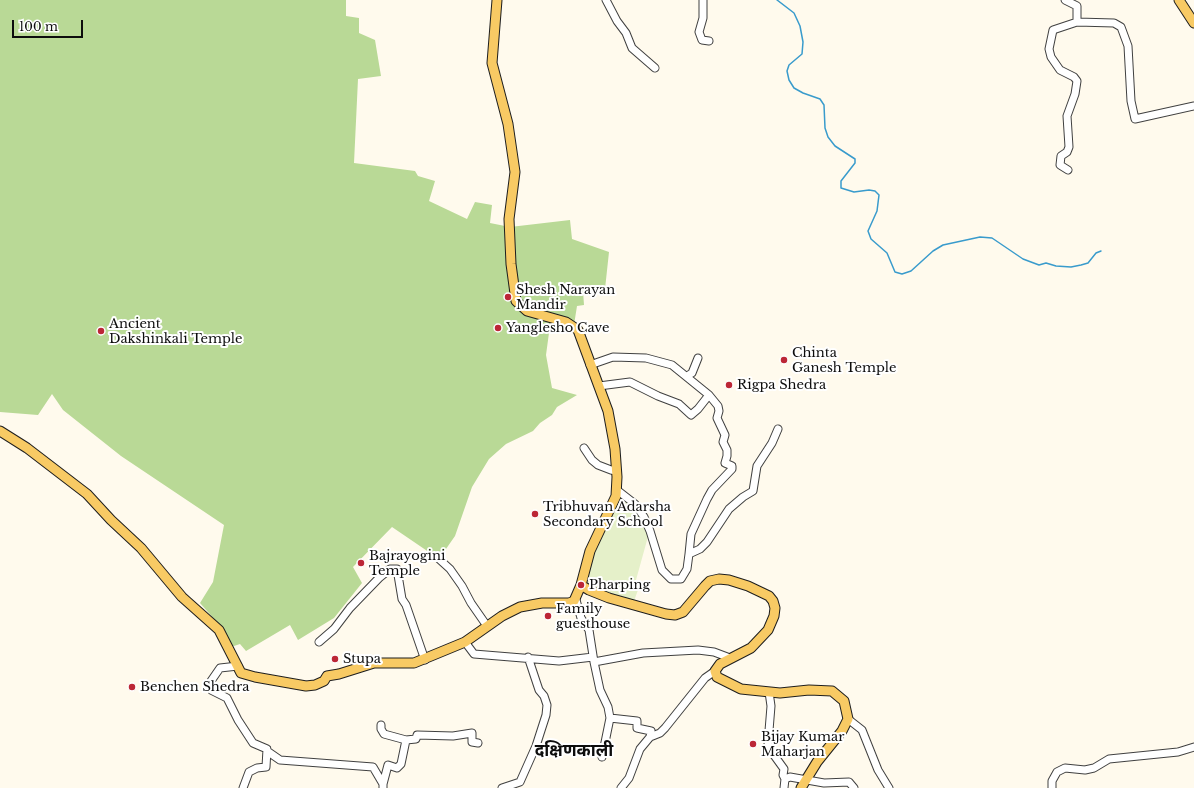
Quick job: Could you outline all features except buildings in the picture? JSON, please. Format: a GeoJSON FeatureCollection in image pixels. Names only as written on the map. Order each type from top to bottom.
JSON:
{"type":"FeatureCollection","features":[{"type":"Feature","properties":{"kind":"main road"},"geometry":{"type":"LineString","coordinates":[[0,431],[27,448],[87,494],[140,548],[182,597],[219,630],[241,673],[306,686],[324,681],[327,676],[374,663],[414,663],[425,660],[465,642],[511,611],[527,605],[570,603],[576,600],[590,552],[616,496],[616,471],[612,433],[608,411],[580,335],[574,326],[566,322],[527,311],[516,301],[511,264],[509,219],[515,172],[508,124],[492,63],[497,0]]}},
{"type":"Feature","properties":{"kind":"main road"},"geometry":{"type":"LineString","coordinates":[[1178,0],[1194,23]]}},
{"type":"Feature","properties":{"kind":"main road"},"geometry":{"type":"LineString","coordinates":[[581,585],[609,598],[648,610],[675,615],[684,612],[710,581],[718,579],[729,580],[761,591],[773,601],[775,608],[774,616],[768,630],[751,648],[742,654],[730,658],[720,664],[715,671],[717,677],[741,689],[769,692],[832,691],[844,701],[848,718],[842,731],[803,784]]}},
{"type":"Feature","properties":{"kind":"street"},"geometry":{"type":"LineString","coordinates":[[606,0],[617,21],[626,33],[632,48],[655,68]]}},
{"type":"Feature","properties":{"kind":"street"},"geometry":{"type":"LineString","coordinates":[[703,0],[703,18],[699,32],[702,40],[709,41]]}},
{"type":"Feature","properties":{"kind":"street"},"geometry":{"type":"LineString","coordinates":[[1067,0],[1065,0],[1077,6],[1077,22]]}},
{"type":"Feature","properties":{"kind":"street"},"geometry":{"type":"LineString","coordinates":[[1068,170],[1060,165],[1061,156],[1067,152],[1069,147],[1067,116],[1077,81],[1074,77],[1060,70],[1051,57],[1049,49],[1053,30],[1077,22],[1114,23],[1121,27],[1128,46],[1131,100],[1135,119],[1194,106]]}},
{"type":"Feature","properties":{"kind":"street"},"geometry":{"type":"LineString","coordinates":[[590,365],[613,357],[646,358],[672,365],[688,376],[709,395],[718,406],[719,411],[717,418],[725,436],[723,442],[727,450],[725,463],[732,466],[732,469],[712,490],[691,534],[687,569],[681,578],[671,580],[662,570],[644,516],[635,504],[617,490]]}},
{"type":"Feature","properties":{"kind":"street"},"geometry":{"type":"LineString","coordinates":[[688,376],[692,373],[698,358]]}},
{"type":"Feature","properties":{"kind":"street"},"geometry":{"type":"LineString","coordinates":[[599,386],[630,382],[658,396],[679,404],[691,415],[709,395]]}},
{"type":"Feature","properties":{"kind":"street"},"geometry":{"type":"LineString","coordinates":[[689,554],[700,549],[707,542],[729,509],[743,497],[753,492],[757,466],[772,443],[778,429]]}},
{"type":"Feature","properties":{"kind":"street"},"geometry":{"type":"LineString","coordinates":[[584,448],[592,460],[598,465],[616,471]]}},
{"type":"Feature","properties":{"kind":"street"},"geometry":{"type":"LineString","coordinates":[[439,560],[450,569],[475,609],[488,626]]}},
{"type":"Feature","properties":{"kind":"street"},"geometry":{"type":"LineString","coordinates":[[319,642],[334,629],[350,608],[379,578],[390,569],[397,569],[402,599],[406,605],[425,660]]}},
{"type":"Feature","properties":{"kind":"street"},"geometry":{"type":"LineString","coordinates":[[576,600],[581,618],[589,630],[600,690],[608,707],[610,718],[602,757]]}},
{"type":"Feature","properties":{"kind":"street"},"geometry":{"type":"LineString","coordinates":[[465,642],[470,652],[474,654],[528,657],[559,661],[594,660],[643,653],[698,650],[714,652],[730,658]]}},
{"type":"Feature","properties":{"kind":"street"},"geometry":{"type":"LineString","coordinates":[[502,788],[520,782],[536,746],[546,715],[547,704],[544,696],[539,690],[528,657]]}},
{"type":"Feature","properties":{"kind":"street"},"geometry":{"type":"LineString","coordinates":[[238,666],[220,668],[211,681],[210,690],[227,698],[238,720],[253,743],[267,749],[267,751],[280,760],[373,767],[383,786]]}},
{"type":"Feature","properties":{"kind":"street"},"geometry":{"type":"LineString","coordinates":[[621,788],[629,778],[640,749],[650,737],[660,733],[665,728],[705,678],[715,671]]}},
{"type":"Feature","properties":{"kind":"street"},"geometry":{"type":"LineString","coordinates":[[769,692],[771,706],[768,743],[771,751],[784,769],[784,788]]}},
{"type":"Feature","properties":{"kind":"street"},"geometry":{"type":"LineString","coordinates":[[610,718],[637,721],[637,728],[650,731],[650,737]]}},
{"type":"Feature","properties":{"kind":"street"},"geometry":{"type":"LineString","coordinates":[[848,718],[862,730],[878,770],[889,788]]}},
{"type":"Feature","properties":{"kind":"street"},"geometry":{"type":"LineString","coordinates":[[381,725],[381,730],[384,734],[406,740],[416,739],[417,735],[453,736],[472,734],[472,742],[478,743]]}},
{"type":"Feature","properties":{"kind":"street"},"geometry":{"type":"LineString","coordinates":[[383,786],[388,765],[397,768],[401,764],[406,740]]}},
{"type":"Feature","properties":{"kind":"street"},"geometry":{"type":"LineString","coordinates":[[1052,788],[1052,781],[1057,772],[1065,768],[1085,770],[1109,759],[1178,752],[1194,748]]}},
{"type":"Feature","properties":{"kind":"street"},"geometry":{"type":"LineString","coordinates":[[243,788],[249,772],[257,768],[266,768],[267,751]]}},
{"type":"Feature","properties":{"kind":"street"},"geometry":{"type":"LineString","coordinates":[[785,779],[790,777],[803,784],[849,782],[854,788]]}},
{"type":"Feature","properties":{"kind":"green space"},"geometry":{"type":"Polygon","coordinates":[[[0,0],[346,0],[346,16],[359,18],[359,33],[375,40],[381,76],[358,79],[354,163],[415,171],[418,176],[435,181],[429,201],[467,219],[475,202],[492,205],[490,223],[510,227],[570,220],[572,239],[609,252],[605,289],[583,291],[584,305],[577,306],[574,325],[551,318],[546,355],[552,388],[577,395],[557,407],[552,415],[540,423],[533,431],[506,444],[489,459],[472,487],[455,536],[439,559],[392,527],[353,567],[362,583],[334,618],[298,640],[290,625],[246,651],[240,644],[231,647],[222,628],[200,603],[213,582],[224,525],[121,456],[63,410],[52,394],[38,415],[0,412],[0,0]]]}},
{"type":"Feature","properties":{"kind":"green space"},"geometry":{"type":"Polygon","coordinates":[[[617,490],[635,504],[649,533],[636,580],[638,590],[634,601],[581,585],[617,490]]]}},
{"type":"Feature","properties":{"kind":"waterway"},"geometry":{"type":"LineString","coordinates":[[777,0],[794,13],[800,26],[803,42],[802,54],[789,65],[787,71],[789,80],[794,88],[820,99],[824,105],[825,128],[828,137],[835,146],[855,159],[855,163],[841,181],[841,188],[854,192],[869,190],[875,191],[879,195],[877,211],[868,231],[871,239],[887,253],[895,272],[902,274],[911,271],[933,251],[943,245],[980,237],[992,238],[1023,259],[1039,265],[1046,263],[1056,266],[1071,267],[1081,265],[1088,263],[1096,253],[1101,251]]}},
{"type":"Feature","properties":{"kind":"place","name":"Shesh Narayan Mandir"},"geometry":{"type":"Point","coordinates":[508,297]}},
{"type":"Feature","properties":{"kind":"place","name":"Yanglesho Cave"},"geometry":{"type":"Point","coordinates":[498,328]}},
{"type":"Feature","properties":{"kind":"place","name":"Ancient Dakshinkali Temple"},"geometry":{"type":"Point","coordinates":[101,331]}},
{"type":"Feature","properties":{"kind":"place","name":"Chinta Ganesh Temple"},"geometry":{"type":"Point","coordinates":[784,360]}},
{"type":"Feature","properties":{"kind":"place","name":"Rigpa Shedra"},"geometry":{"type":"Point","coordinates":[729,385]}},
{"type":"Feature","properties":{"kind":"place","name":"Tribhuvan Adarsha Secondary School"},"geometry":{"type":"Point","coordinates":[535,514]}},
{"type":"Feature","properties":{"kind":"place","name":"Bajrayogini Temple"},"geometry":{"type":"Point","coordinates":[361,563]}},
{"type":"Feature","properties":{"kind":"place","name":"Pharping"},"geometry":{"type":"Point","coordinates":[581,585]}},
{"type":"Feature","properties":{"kind":"place","name":"Family guesthouse"},"geometry":{"type":"Point","coordinates":[548,616]}},
{"type":"Feature","properties":{"kind":"place","name":"Stupa"},"geometry":{"type":"Point","coordinates":[335,659]}},
{"type":"Feature","properties":{"kind":"place","name":"Benchen Shedra"},"geometry":{"type":"Point","coordinates":[132,687]}},
{"type":"Feature","properties":{"kind":"place","name":"Bijay Kumar Maharjan"},"geometry":{"type":"Point","coordinates":[753,744]}},
{"type":"Feature","properties":{"kind":"district","name":"दक्षि‍णकाली"},"geometry":{"type":"Point","coordinates":[574,751]}}]}
